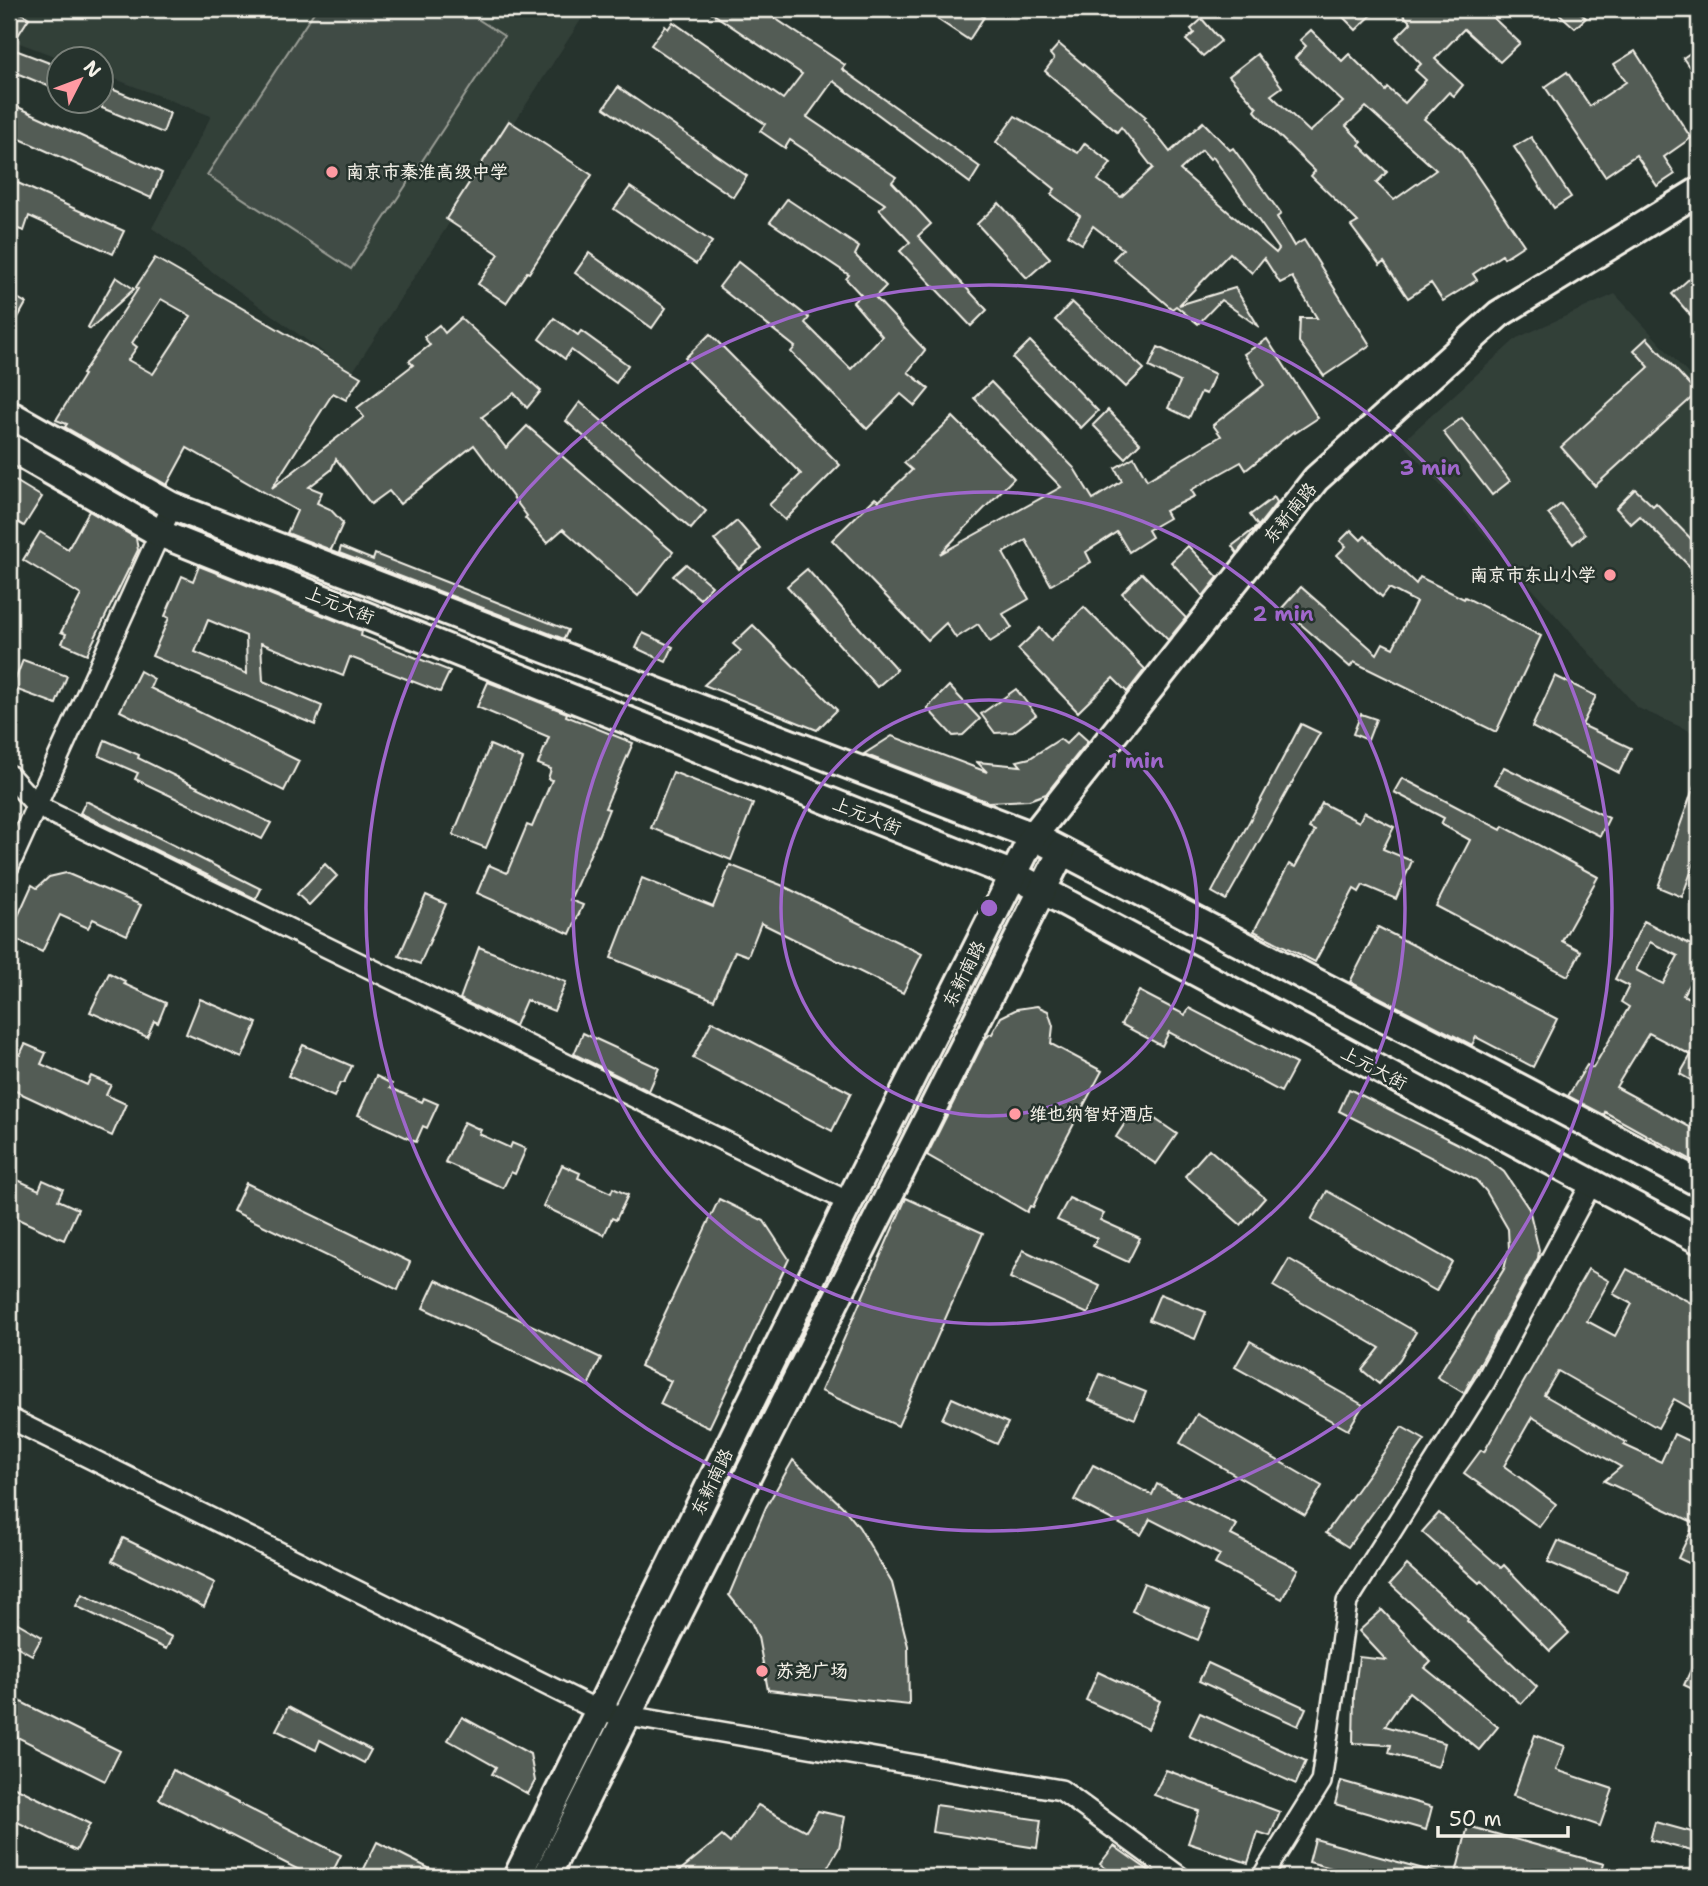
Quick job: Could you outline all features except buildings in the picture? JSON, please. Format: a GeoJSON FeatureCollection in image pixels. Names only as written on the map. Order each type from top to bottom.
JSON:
{"type":"FeatureCollection","features":[{"type":"Feature","properties":{"kind":"main road","name":"东新南路"},"geometry":{"type":"LineString","coordinates":[[517,1877],[849,1202],[1033,836],[1316,479],[1499,314],[1699,191]]}},
{"type":"Feature","properties":{"kind":"main road","name":"上元大街"},"geometry":{"type":"LineString","coordinates":[[9,414],[172,506],[1033,836],[1512,1083],[1699,1183]]}},
{"type":"Feature","properties":{"kind":"main road","name":"上元大街"},"geometry":{"type":"LineString","coordinates":[[9,447],[159,533],[1014,875],[1699,1240]]}},
{"type":"Feature","properties":{"kind":"main road","name":"东新南路"},"geometry":{"type":"LineString","coordinates":[[546,1877],[1062,851]]}},
{"type":"Feature","properties":{"kind":"street"},"geometry":{"type":"LineString","coordinates":[[9,866],[172,506]]}},
{"type":"Feature","properties":{"kind":"street"},"geometry":{"type":"LineString","coordinates":[[9,775],[37,806],[849,1202]]}},
{"type":"Feature","properties":{"kind":"street"},"geometry":{"type":"LineString","coordinates":[[1262,1877],[1321,1782],[1347,1602],[1485,1381],[1591,1184]]}},
{"type":"Feature","properties":{"kind":"street"},"geometry":{"type":"LineString","coordinates":[[9,1418],[599,1711],[1061,1790],[1180,1877]]}},
{"type":"Feature","properties":{"kind":"shaded area","name":"南京市秦淮高级中学"},"geometry":{"type":"Polygon","coordinates":[[[18,9],[588,9],[352,373],[152,228],[211,116],[116,79],[116,46],[46,46],[46,53],[9,39],[9,24],[18,9]]]}},
{"type":"Feature","properties":{"kind":"shaded area"},"geometry":{"type":"Polygon","coordinates":[[[316,9],[462,9],[504,36],[351,269],[207,175],[316,9]]]}},
{"type":"Feature","properties":{"kind":"shaded area","name":"南京市东山小学"},"geometry":{"type":"Polygon","coordinates":[[[1615,294],[1699,386],[1699,735],[1638,708],[1402,442],[1517,338],[1615,294]]]}},
{"type":"Feature","properties":{"kind":"place","name":"南京市秦淮高级中学"},"geometry":{"type":"Point","coordinates":[332,172]}},
{"type":"Feature","properties":{"kind":"place","name":"南京市东山小学"},"geometry":{"type":"Point","coordinates":[1610,575]}},
{"type":"Feature","properties":{"kind":"place","name":"维也纳智好酒店"},"geometry":{"type":"Point","coordinates":[1015,1114]}},
{"type":"Feature","properties":{"kind":"place","name":"苏尧广场"},"geometry":{"type":"Point","coordinates":[762,1671]}}]}
